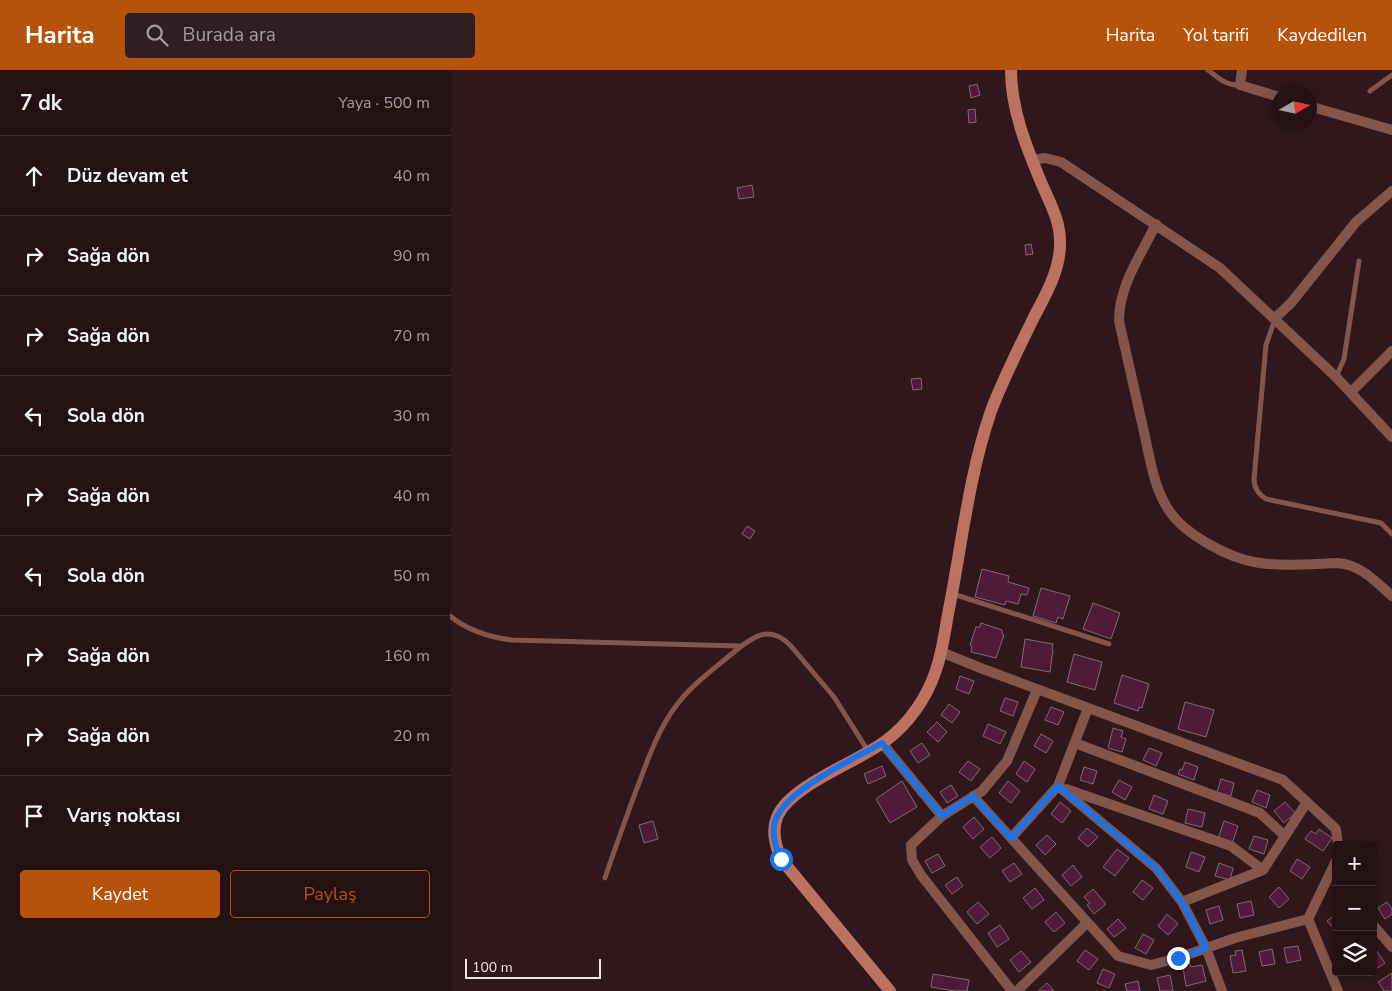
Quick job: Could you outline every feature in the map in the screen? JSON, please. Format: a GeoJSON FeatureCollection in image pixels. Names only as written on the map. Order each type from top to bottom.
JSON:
{"type":"FeatureCollection","features":[{"type":"Feature","properties":{"kind":"street"},"geometry":{"type":"LineString","coordinates":[[890,991],[788,869],[781,859],[776,846],[774,826],[778,815],[789,801],[818,779],[882,743],[903,725],[922,700],[936,671],[976,459],[983,435],[1002,385],[1052,280],[1060,255],[1060,236],[1057,219],[1032,160],[1014,101],[1011,70]]}},
{"type":"Feature","properties":{"kind":"street"},"geometry":{"type":"LineString","coordinates":[[1242,70],[1240,85],[1272,95]]}},
{"type":"Feature","properties":{"kind":"street"},"geometry":{"type":"LineString","coordinates":[[1317,108],[1392,130]]}},
{"type":"Feature","properties":{"kind":"street"},"geometry":{"type":"LineString","coordinates":[[1032,160],[1045,158],[1061,162],[1220,268],[1336,377],[1392,438]]}},
{"type":"Feature","properties":{"kind":"street"},"geometry":{"type":"LineString","coordinates":[[1275,318],[1291,303],[1356,222],[1392,190]]}},
{"type":"Feature","properties":{"kind":"street"},"geometry":{"type":"LineString","coordinates":[[1156,224],[1125,286],[1120,303],[1119,321],[1155,478],[1165,504],[1184,528],[1226,553],[1245,560],[1266,564],[1338,563],[1349,565],[1368,574],[1392,596]]}},
{"type":"Feature","properties":{"kind":"street"},"geometry":{"type":"LineString","coordinates":[[1351,392],[1392,351]]}},
{"type":"Feature","properties":{"kind":"street"},"geometry":{"type":"LineString","coordinates":[[941,652],[1037,690],[1283,780],[1336,829],[1338,841]]}},
{"type":"Feature","properties":{"kind":"street"},"geometry":{"type":"LineString","coordinates":[[1012,991],[921,876],[912,860],[911,846],[942,816],[982,791],[1007,761],[1037,690]]}},
{"type":"Feature","properties":{"kind":"street"},"geometry":{"type":"LineString","coordinates":[[1011,838],[1058,786],[1088,708]]}},
{"type":"Feature","properties":{"kind":"street"},"geometry":{"type":"LineString","coordinates":[[882,743],[942,816]]}},
{"type":"Feature","properties":{"kind":"street"},"geometry":{"type":"LineString","coordinates":[[1075,743],[1260,813],[1285,836]]}},
{"type":"Feature","properties":{"kind":"street"},"geometry":{"type":"LineString","coordinates":[[1058,786],[1231,846],[1262,870]]}},
{"type":"Feature","properties":{"kind":"street"},"geometry":{"type":"LineString","coordinates":[[1058,786],[1156,868],[1182,902],[1206,948],[1222,991]]}},
{"type":"Feature","properties":{"kind":"street"},"geometry":{"type":"LineString","coordinates":[[973,796],[1118,956],[1151,965],[1178,958],[1235,938],[1308,919],[1332,879]]}},
{"type":"Feature","properties":{"kind":"street"},"geometry":{"type":"LineString","coordinates":[[1182,902],[1262,870],[1307,802]]}},
{"type":"Feature","properties":{"kind":"street"},"geometry":{"type":"LineString","coordinates":[[1308,919],[1338,991]]}},
{"type":"Feature","properties":{"kind":"street"},"geometry":{"type":"LineString","coordinates":[[1016,991],[1087,923]]}},
{"type":"Feature","properties":{"kind":"street"},"geometry":{"type":"LineString","coordinates":[[1377,930],[1392,947]]}},
{"type":"Feature","properties":{"kind":"lane"},"geometry":{"type":"LineString","coordinates":[[1208,70],[1224,82],[1240,85]]}},
{"type":"Feature","properties":{"kind":"lane"},"geometry":{"type":"LineString","coordinates":[[1370,91],[1392,75]]}},
{"type":"Feature","properties":{"kind":"lane"},"geometry":{"type":"LineString","coordinates":[[1336,377],[1344,359],[1359,261]]}},
{"type":"Feature","properties":{"kind":"lane"},"geometry":{"type":"LineString","coordinates":[[1275,318],[1266,344],[1254,479],[1255,488],[1266,499],[1380,523],[1392,534]]}},
{"type":"Feature","properties":{"kind":"lane"},"geometry":{"type":"LineString","coordinates":[[952,594],[1109,644]]}},
{"type":"Feature","properties":{"kind":"lane"},"geometry":{"type":"LineString","coordinates":[[450,616],[479,632],[511,640],[741,646]]}},
{"type":"Feature","properties":{"kind":"lane"},"geometry":{"type":"LineString","coordinates":[[604,878],[652,750],[668,716],[696,683],[757,635],[774,635],[785,640],[834,697],[868,751]]}},
{"type":"Feature","properties":{"kind":"building"},"geometry":{"type":"Polygon","coordinates":[[[977,84],[980,95],[971,98],[969,86],[977,84]]]}},
{"type":"Feature","properties":{"kind":"building"},"geometry":{"type":"Polygon","coordinates":[[[975,109],[976,122],[969,123],[968,110],[975,109]]]}},
{"type":"Feature","properties":{"kind":"building"},"geometry":{"type":"Polygon","coordinates":[[[752,185],[754,197],[739,199],[737,188],[752,185]]]}},
{"type":"Feature","properties":{"kind":"building"},"geometry":{"type":"Polygon","coordinates":[[[1031,244],[1033,254],[1026,255],[1025,245],[1031,244]]]}},
{"type":"Feature","properties":{"kind":"building"},"geometry":{"type":"Polygon","coordinates":[[[921,378],[922,389],[913,390],[911,379],[921,378]]]}},
{"type":"Feature","properties":{"kind":"building"},"geometry":{"type":"Polygon","coordinates":[[[747,526],[755,531],[750,539],[742,534],[747,526]]]}},
{"type":"Feature","properties":{"kind":"building"},"geometry":{"type":"Polygon","coordinates":[[[982,569],[1009,576],[1008,582],[1029,588],[1027,595],[1021,594],[1018,604],[1006,601],[1005,605],[975,597],[982,569]]]}},
{"type":"Feature","properties":{"kind":"building"},"geometry":{"type":"Polygon","coordinates":[[[1041,588],[1070,596],[1063,619],[1058,617],[1056,623],[1033,616],[1041,588]]]}},
{"type":"Feature","properties":{"kind":"building"},"geometry":{"type":"Polygon","coordinates":[[[1093,603],[1120,613],[1111,639],[1083,629],[1093,603]]]}},
{"type":"Feature","properties":{"kind":"building"},"geometry":{"type":"Polygon","coordinates":[[[981,623],[1002,630],[1004,635],[996,658],[971,652],[972,646],[970,645],[976,627],[980,627],[981,623]]]}},
{"type":"Feature","properties":{"kind":"building"},"geometry":{"type":"Polygon","coordinates":[[[1025,639],[1053,644],[1050,672],[1021,667],[1025,639]]]}},
{"type":"Feature","properties":{"kind":"building"},"geometry":{"type":"Polygon","coordinates":[[[1074,654],[1102,662],[1095,690],[1067,682],[1074,654]]]}},
{"type":"Feature","properties":{"kind":"building"},"geometry":{"type":"Polygon","coordinates":[[[1122,675],[1149,684],[1142,708],[1139,707],[1138,711],[1114,703],[1122,675]]]}},
{"type":"Feature","properties":{"kind":"building"},"geometry":{"type":"Polygon","coordinates":[[[960,676],[974,681],[969,694],[956,689],[960,676]]]}},
{"type":"Feature","properties":{"kind":"building"},"geometry":{"type":"Polygon","coordinates":[[[1005,698],[1018,702],[1013,716],[1000,711],[1005,698]]]}},
{"type":"Feature","properties":{"kind":"building"},"geometry":{"type":"Polygon","coordinates":[[[1185,702],[1214,710],[1206,737],[1178,729],[1185,702]]]}},
{"type":"Feature","properties":{"kind":"building"},"geometry":{"type":"Polygon","coordinates":[[[949,704],[960,712],[952,723],[941,715],[949,704]]]}},
{"type":"Feature","properties":{"kind":"building"},"geometry":{"type":"Polygon","coordinates":[[[1051,707],[1064,712],[1058,725],[1045,720],[1051,707]]]}},
{"type":"Feature","properties":{"kind":"building"},"geometry":{"type":"Polygon","coordinates":[[[937,722],[947,732],[938,742],[927,732],[937,722]]]}},
{"type":"Feature","properties":{"kind":"building"},"geometry":{"type":"Polygon","coordinates":[[[988,724],[1006,732],[1000,744],[983,736],[988,724]]]}},
{"type":"Feature","properties":{"kind":"building"},"geometry":{"type":"Polygon","coordinates":[[[1113,728],[1123,731],[1121,737],[1126,739],[1122,752],[1108,748],[1113,728]]]}},
{"type":"Feature","properties":{"kind":"building"},"geometry":{"type":"Polygon","coordinates":[[[1041,734],[1053,741],[1046,753],[1034,746],[1041,734]]]}},
{"type":"Feature","properties":{"kind":"building"},"geometry":{"type":"Polygon","coordinates":[[[922,743],[930,755],[918,763],[910,751],[922,743]]]}},
{"type":"Feature","properties":{"kind":"building"},"geometry":{"type":"Polygon","coordinates":[[[1149,748],[1162,753],[1156,766],[1143,760],[1149,748]]]}},
{"type":"Feature","properties":{"kind":"building"},"geometry":{"type":"Polygon","coordinates":[[[968,761],[980,769],[971,781],[959,772],[968,761]]]}},
{"type":"Feature","properties":{"kind":"building"},"geometry":{"type":"Polygon","coordinates":[[[1024,761],[1035,769],[1027,782],[1016,774],[1024,761]]]}},
{"type":"Feature","properties":{"kind":"building"},"geometry":{"type":"Polygon","coordinates":[[[1185,762],[1198,767],[1194,780],[1178,774],[1185,762]]]}},
{"type":"Feature","properties":{"kind":"building"},"geometry":{"type":"Polygon","coordinates":[[[882,766],[886,776],[868,784],[864,774],[882,766]]]}},
{"type":"Feature","properties":{"kind":"building"},"geometry":{"type":"Polygon","coordinates":[[[1084,767],[1097,771],[1093,784],[1080,780],[1084,767]]]}},
{"type":"Feature","properties":{"kind":"building"},"geometry":{"type":"Polygon","coordinates":[[[1221,779],[1234,783],[1231,796],[1217,792],[1221,779]]]}},
{"type":"Feature","properties":{"kind":"building"},"geometry":{"type":"Polygon","coordinates":[[[1119,780],[1132,787],[1125,800],[1112,792],[1119,780]]]}},
{"type":"Feature","properties":{"kind":"building"},"geometry":{"type":"Polygon","coordinates":[[[902,781],[917,807],[890,823],[876,799],[902,781]]]}},
{"type":"Feature","properties":{"kind":"building"},"geometry":{"type":"Polygon","coordinates":[[[1008,781],[1020,791],[1011,803],[999,793],[1008,781]]]}},
{"type":"Feature","properties":{"kind":"building"},"geometry":{"type":"Polygon","coordinates":[[[951,785],[958,796],[947,803],[940,792],[951,785]]]}},
{"type":"Feature","properties":{"kind":"building"},"geometry":{"type":"Polygon","coordinates":[[[1257,790],[1270,795],[1266,808],[1252,802],[1257,790]]]}},
{"type":"Feature","properties":{"kind":"building"},"geometry":{"type":"Polygon","coordinates":[[[1154,795],[1168,801],[1163,814],[1149,809],[1154,795]]]}},
{"type":"Feature","properties":{"kind":"building"},"geometry":{"type":"Polygon","coordinates":[[[1060,802],[1071,811],[1062,823],[1051,814],[1060,802]]]}},
{"type":"Feature","properties":{"kind":"building"},"geometry":{"type":"Polygon","coordinates":[[[1285,802],[1295,813],[1284,823],[1274,811],[1285,802]]]}},
{"type":"Feature","properties":{"kind":"building"},"geometry":{"type":"Polygon","coordinates":[[[1188,809],[1205,813],[1202,827],[1185,823],[1188,809]]]}},
{"type":"Feature","properties":{"kind":"building"},"geometry":{"type":"Polygon","coordinates":[[[974,817],[984,829],[973,839],[963,827],[974,817]]]}},
{"type":"Feature","properties":{"kind":"building"},"geometry":{"type":"Polygon","coordinates":[[[653,821],[658,839],[644,843],[639,825],[653,821]]]}},
{"type":"Feature","properties":{"kind":"building"},"geometry":{"type":"Polygon","coordinates":[[[1224,821],[1238,826],[1232,844],[1218,839],[1224,821]]]}},
{"type":"Feature","properties":{"kind":"building"},"geometry":{"type":"Polygon","coordinates":[[[1087,828],[1098,837],[1088,847],[1078,838],[1087,828]]]}},
{"type":"Feature","properties":{"kind":"building"},"geometry":{"type":"Polygon","coordinates":[[[1319,829],[1332,838],[1323,851],[1305,839],[1311,831],[1316,834],[1319,829]]]}},
{"type":"Feature","properties":{"kind":"building"},"geometry":{"type":"Polygon","coordinates":[[[1047,835],[1056,844],[1045,855],[1036,845],[1047,835]]]}},
{"type":"Feature","properties":{"kind":"building"},"geometry":{"type":"Polygon","coordinates":[[[1254,836],[1268,840],[1264,854],[1249,849],[1254,836]]]}},
{"type":"Feature","properties":{"kind":"building"},"geometry":{"type":"Polygon","coordinates":[[[992,837],[1001,848],[990,858],[980,847],[992,837]]]}},
{"type":"Feature","properties":{"kind":"building"},"geometry":{"type":"Polygon","coordinates":[[[1117,849],[1129,858],[1115,876],[1103,867],[1117,849]]]}},
{"type":"Feature","properties":{"kind":"building"},"geometry":{"type":"Polygon","coordinates":[[[1191,852],[1205,857],[1199,872],[1186,867],[1191,852]]]}},
{"type":"Feature","properties":{"kind":"building"},"geometry":{"type":"Polygon","coordinates":[[[938,854],[945,866],[932,873],[925,861],[938,854]]]}},
{"type":"Feature","properties":{"kind":"building"},"geometry":{"type":"Polygon","coordinates":[[[1297,859],[1310,867],[1302,879],[1290,871],[1297,859]]]}},
{"type":"Feature","properties":{"kind":"building"},"geometry":{"type":"Polygon","coordinates":[[[1014,863],[1022,874],[1010,882],[1002,871],[1014,863]]]}},
{"type":"Feature","properties":{"kind":"building"},"geometry":{"type":"Polygon","coordinates":[[[1219,863],[1233,868],[1230,880],[1215,876],[1219,863]]]}},
{"type":"Feature","properties":{"kind":"building"},"geometry":{"type":"Polygon","coordinates":[[[1073,865],[1082,877],[1071,886],[1062,875],[1073,865]]]}},
{"type":"Feature","properties":{"kind":"building"},"geometry":{"type":"Polygon","coordinates":[[[957,877],[963,886],[952,894],[945,885],[957,877]]]}},
{"type":"Feature","properties":{"kind":"building"},"geometry":{"type":"Polygon","coordinates":[[[1142,880],[1153,888],[1143,900],[1133,892],[1142,880]]]}},
{"type":"Feature","properties":{"kind":"building"},"geometry":{"type":"Polygon","coordinates":[[[1279,887],[1289,899],[1279,908],[1269,897],[1279,887]]]}},
{"type":"Feature","properties":{"kind":"building"},"geometry":{"type":"Polygon","coordinates":[[[1035,888],[1044,900],[1032,909],[1023,898],[1035,888]]]}},
{"type":"Feature","properties":{"kind":"building"},"geometry":{"type":"Polygon","coordinates":[[[1093,889],[1106,904],[1094,914],[1087,905],[1090,903],[1084,897],[1093,889]]]}},
{"type":"Feature","properties":{"kind":"building"},"geometry":{"type":"Polygon","coordinates":[[[1251,901],[1254,915],[1240,918],[1237,904],[1251,901]]]}},
{"type":"Feature","properties":{"kind":"building"},"geometry":{"type":"Polygon","coordinates":[[[978,902],[989,914],[977,924],[967,912],[978,902]]]}},
{"type":"Feature","properties":{"kind":"building"},"geometry":{"type":"Polygon","coordinates":[[[1387,902],[1392,909],[1392,914],[1385,919],[1378,908],[1387,902]]]}},
{"type":"Feature","properties":{"kind":"building"},"geometry":{"type":"Polygon","coordinates":[[[1219,906],[1223,920],[1210,924],[1206,910],[1219,906]]]}},
{"type":"Feature","properties":{"kind":"building"},"geometry":{"type":"Polygon","coordinates":[[[1056,912],[1065,923],[1054,932],[1045,922],[1056,912]]]}},
{"type":"Feature","properties":{"kind":"building"},"geometry":{"type":"Polygon","coordinates":[[[1167,914],[1178,924],[1168,935],[1158,926],[1167,914]]]}},
{"type":"Feature","properties":{"kind":"building"},"geometry":{"type":"Polygon","coordinates":[[[1332,917],[1332,927],[1327,921],[1332,917]]]}},
{"type":"Feature","properties":{"kind":"building"},"geometry":{"type":"Polygon","coordinates":[[[1118,919],[1126,928],[1114,937],[1107,929],[1118,919]]]}},
{"type":"Feature","properties":{"kind":"building"},"geometry":{"type":"Polygon","coordinates":[[[1000,925],[1009,939],[997,947],[988,933],[1000,925]]]}},
{"type":"Feature","properties":{"kind":"building"},"geometry":{"type":"Polygon","coordinates":[[[1143,934],[1154,940],[1146,954],[1135,948],[1143,934]]]}},
{"type":"Feature","properties":{"kind":"building"},"geometry":{"type":"Polygon","coordinates":[[[1298,946],[1301,960],[1287,963],[1284,948],[1298,946]]]}},
{"type":"Feature","properties":{"kind":"building"},"geometry":{"type":"Polygon","coordinates":[[[1272,949],[1275,964],[1262,966],[1259,952],[1272,949]]]}},
{"type":"Feature","properties":{"kind":"building"},"geometry":{"type":"Polygon","coordinates":[[[1085,950],[1098,959],[1089,970],[1077,961],[1085,950]]]}},
{"type":"Feature","properties":{"kind":"building"},"geometry":{"type":"Polygon","coordinates":[[[1242,950],[1246,971],[1233,973],[1230,956],[1236,955],[1235,951],[1242,950]]]}},
{"type":"Feature","properties":{"kind":"building"},"geometry":{"type":"Polygon","coordinates":[[[1021,951],[1031,962],[1019,972],[1010,960],[1021,951]]]}},
{"type":"Feature","properties":{"kind":"building"},"geometry":{"type":"Polygon","coordinates":[[[1377,951],[1385,963],[1377,968],[1377,951]]]}},
{"type":"Feature","properties":{"kind":"building"},"geometry":{"type":"Polygon","coordinates":[[[1188,959],[1191,967],[1202,965],[1206,981],[1186,986],[1182,961],[1188,959]]]}},
{"type":"Feature","properties":{"kind":"building"},"geometry":{"type":"Polygon","coordinates":[[[1103,969],[1115,974],[1109,988],[1097,983],[1103,969]]]}},
{"type":"Feature","properties":{"kind":"building"},"geometry":{"type":"Polygon","coordinates":[[[1392,973],[1392,991],[1384,991],[1378,982],[1392,973]]]}},
{"type":"Feature","properties":{"kind":"building"},"geometry":{"type":"Polygon","coordinates":[[[933,974],[969,980],[967,991],[931,987],[933,974]]]}},
{"type":"Feature","properties":{"kind":"building"},"geometry":{"type":"Polygon","coordinates":[[[1170,975],[1173,991],[1160,991],[1157,978],[1170,975]]]}},
{"type":"Feature","properties":{"kind":"building"},"geometry":{"type":"Polygon","coordinates":[[[1138,981],[1140,991],[1127,991],[1125,984],[1138,981]]]}},
{"type":"Feature","properties":{"kind":"building"},"geometry":{"type":"Polygon","coordinates":[[[1047,983],[1054,991],[1038,991],[1047,983]]]}},
{"type":"Feature","properties":{"kind":"route"},"geometry":{"type":"LineString","coordinates":[[781,859],[776,846],[774,826],[782,808],[803,789],[818,779],[882,743],[942,816],[973,796],[1011,838],[1058,786],[1156,868],[1182,902],[1206,948],[1178,958]]}}]}
